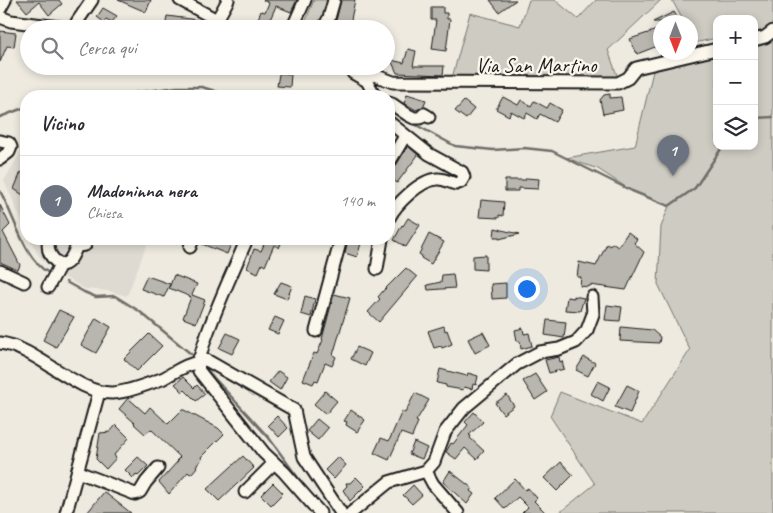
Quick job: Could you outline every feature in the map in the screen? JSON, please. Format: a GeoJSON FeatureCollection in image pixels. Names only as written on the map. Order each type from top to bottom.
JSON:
{"type":"FeatureCollection","features":[{"type":"Feature","properties":{"kind":"street"},"geometry":{"type":"LineString","coordinates":[[0,9],[5,0]]}},
{"type":"Feature","properties":{"kind":"street"},"geometry":{"type":"LineString","coordinates":[[78,20],[92,0]]}},
{"type":"Feature","properties":{"kind":"street"},"geometry":{"type":"LineString","coordinates":[[180,0],[217,20],[228,0]]}},
{"type":"Feature","properties":{"kind":"street"},"geometry":{"type":"LineString","coordinates":[[296,20],[304,0]]}},
{"type":"Feature","properties":{"kind":"street"},"geometry":{"type":"LineString","coordinates":[[328,20],[334,0]]}},
{"type":"Feature","properties":{"kind":"street"},"geometry":{"type":"LineString","coordinates":[[0,17],[20,22]]}},
{"type":"Feature","properties":{"kind":"street"},"geometry":{"type":"LineString","coordinates":[[758,39],[765,37],[773,31]]}},
{"type":"Feature","properties":{"kind":"street","name":"Via San Martino"},"geometry":{"type":"LineString","coordinates":[[374,75],[393,82],[618,83],[628,78],[636,68],[713,50]]}},
{"type":"Feature","properties":{"kind":"street"},"geometry":{"type":"LineString","coordinates":[[358,75],[367,81],[372,90]]}},
{"type":"Feature","properties":{"kind":"street"},"geometry":{"type":"LineString","coordinates":[[395,106],[414,118],[420,118],[424,114],[429,117]]}},
{"type":"Feature","properties":{"kind":"street"},"geometry":{"type":"LineString","coordinates":[[395,127],[429,154],[462,172],[464,177],[461,182],[456,184],[441,179],[429,180],[401,201],[395,210]]}},
{"type":"Feature","properties":{"kind":"street"},"geometry":{"type":"LineString","coordinates":[[395,153],[405,136]]}},
{"type":"Feature","properties":{"kind":"street"},"geometry":{"type":"LineString","coordinates":[[0,141],[9,143],[11,147],[9,152],[0,159]]}},
{"type":"Feature","properties":{"kind":"street"},"geometry":{"type":"LineString","coordinates":[[48,245],[51,258],[60,265]]}},
{"type":"Feature","properties":{"kind":"street"},"geometry":{"type":"LineString","coordinates":[[48,287],[60,265],[64,265],[70,260],[77,246],[85,245]]}},
{"type":"Feature","properties":{"kind":"street"},"geometry":{"type":"LineString","coordinates":[[245,245],[213,321],[199,360],[199,371],[264,453],[308,497],[320,513]]}},
{"type":"Feature","properties":{"kind":"street"},"geometry":{"type":"LineString","coordinates":[[316,331],[339,245]]}},
{"type":"Feature","properties":{"kind":"street"},"geometry":{"type":"LineString","coordinates":[[377,269],[381,245]]}},
{"type":"Feature","properties":{"kind":"street"},"geometry":{"type":"LineString","coordinates":[[0,271],[24,282]]}},
{"type":"Feature","properties":{"kind":"street"},"geometry":{"type":"LineString","coordinates":[[351,513],[389,482],[407,475],[426,471],[434,462],[445,432],[464,408],[516,364],[540,352],[559,349],[576,342],[587,330],[593,314],[592,297]]}},
{"type":"Feature","properties":{"kind":"street"},"geometry":{"type":"LineString","coordinates":[[0,342],[15,346],[99,392],[113,392],[138,387],[199,360],[208,361],[294,410],[304,457],[341,513]]}},
{"type":"Feature","properties":{"kind":"street"},"geometry":{"type":"LineString","coordinates":[[66,513],[99,392]]}},
{"type":"Feature","properties":{"kind":"street"},"geometry":{"type":"LineString","coordinates":[[245,492],[274,463]]}},
{"type":"Feature","properties":{"kind":"street"},"geometry":{"type":"LineString","coordinates":[[78,472],[135,494],[140,492],[158,468]]}},
{"type":"Feature","properties":{"kind":"street"},"geometry":{"type":"LineString","coordinates":[[426,471],[432,484],[458,513]]}},
{"type":"Feature","properties":{"kind":"shaded area"},"geometry":{"type":"Polygon","coordinates":[[[314,0],[330,0],[324,20],[306,20],[314,0]]]}},
{"type":"Feature","properties":{"kind":"shaded area"},"geometry":{"type":"Polygon","coordinates":[[[529,0],[555,0],[578,19],[596,0],[661,0],[608,50],[618,78],[452,78],[470,13],[520,26],[529,0]]]}},
{"type":"Feature","properties":{"kind":"shaded area"},"geometry":{"type":"Polygon","coordinates":[[[672,0],[773,0],[773,25],[758,35],[758,15],[713,15],[713,39],[698,42],[698,15],[680,15],[672,0]]]}},
{"type":"Feature","properties":{"kind":"shaded area"},"geometry":{"type":"Polygon","coordinates":[[[773,36],[773,513],[559,513],[595,484],[550,416],[560,392],[642,424],[690,350],[658,284],[661,227],[669,206],[632,191],[598,169],[566,158],[635,146],[654,67],[682,60],[698,60],[698,56],[713,52],[713,150],[758,150],[758,41],[773,36]]]}},
{"type":"Feature","properties":{"kind":"shaded area"},"geometry":{"type":"Polygon","coordinates":[[[20,153],[20,217],[4,181],[20,153]]]}},
{"type":"Feature","properties":{"kind":"shaded area"},"geometry":{"type":"Polygon","coordinates":[[[33,245],[147,245],[127,296],[109,291],[85,289],[54,271],[39,256],[33,245]]]}},
{"type":"Feature","properties":{"kind":"building"},"geometry":{"type":"Polygon","coordinates":[[[17,0],[59,0],[62,4],[49,15],[39,2],[27,12],[17,0]]]}},
{"type":"Feature","properties":{"kind":"building"},"geometry":{"type":"Polygon","coordinates":[[[118,0],[151,0],[146,12],[118,0]]]}},
{"type":"Feature","properties":{"kind":"building"},"geometry":{"type":"Polygon","coordinates":[[[263,0],[297,0],[291,12],[276,6],[270,20],[258,20],[261,11],[265,12],[269,3],[263,0]]]}},
{"type":"Feature","properties":{"kind":"building"},"geometry":{"type":"Polygon","coordinates":[[[341,0],[355,0],[351,20],[336,20],[341,0]]]}},
{"type":"Feature","properties":{"kind":"building"},"geometry":{"type":"Polygon","coordinates":[[[490,0],[516,0],[499,12],[490,0]]]}},
{"type":"Feature","properties":{"kind":"building"},"geometry":{"type":"Polygon","coordinates":[[[431,7],[443,7],[443,13],[447,13],[447,19],[450,19],[446,51],[432,49],[436,20],[431,20],[431,7]]]}},
{"type":"Feature","properties":{"kind":"building"},"geometry":{"type":"Polygon","coordinates":[[[103,8],[117,16],[114,20],[101,20],[97,17],[103,8]]]}},
{"type":"Feature","properties":{"kind":"building"},"geometry":{"type":"Polygon","coordinates":[[[167,16],[198,20],[166,20],[167,16]]]}},
{"type":"Feature","properties":{"kind":"building"},"geometry":{"type":"Polygon","coordinates":[[[0,31],[16,33],[14,47],[7,46],[0,62],[0,31]]]}},
{"type":"Feature","properties":{"kind":"building"},"geometry":{"type":"Polygon","coordinates":[[[653,31],[653,48],[637,54],[630,39],[653,31]]]}},
{"type":"Feature","properties":{"kind":"building"},"geometry":{"type":"Polygon","coordinates":[[[408,49],[416,51],[413,66],[444,66],[443,75],[397,73],[395,61],[404,63],[408,49]]]}},
{"type":"Feature","properties":{"kind":"building"},"geometry":{"type":"Polygon","coordinates":[[[279,75],[291,75],[290,87],[277,86],[279,75]]]}},
{"type":"Feature","properties":{"kind":"building"},"geometry":{"type":"Polygon","coordinates":[[[407,94],[426,100],[423,107],[416,110],[404,103],[407,94]]]}},
{"type":"Feature","properties":{"kind":"building"},"geometry":{"type":"Polygon","coordinates":[[[610,94],[610,98],[621,97],[623,110],[603,114],[600,100],[604,95],[610,94]]]}},
{"type":"Feature","properties":{"kind":"building"},"geometry":{"type":"Polygon","coordinates":[[[503,97],[518,105],[521,100],[531,106],[534,101],[547,108],[550,103],[562,110],[555,122],[540,114],[537,119],[527,113],[524,118],[511,111],[509,116],[496,109],[503,97]]]}},
{"type":"Feature","properties":{"kind":"building"},"geometry":{"type":"Polygon","coordinates":[[[464,101],[474,109],[466,119],[455,111],[464,101]]]}},
{"type":"Feature","properties":{"kind":"building"},"geometry":{"type":"Polygon","coordinates":[[[408,146],[418,155],[397,183],[395,182],[395,167],[408,146]]]}},
{"type":"Feature","properties":{"kind":"building"},"geometry":{"type":"Polygon","coordinates":[[[20,174],[20,193],[14,189],[20,174]]]}},
{"type":"Feature","properties":{"kind":"building"},"geometry":{"type":"Polygon","coordinates":[[[526,178],[539,179],[538,189],[518,188],[518,191],[505,191],[505,180],[526,180],[526,178]]]}},
{"type":"Feature","properties":{"kind":"building"},"geometry":{"type":"Polygon","coordinates":[[[481,200],[504,202],[503,216],[499,215],[499,218],[479,217],[481,200]]]}},
{"type":"Feature","properties":{"kind":"building"},"geometry":{"type":"Polygon","coordinates":[[[0,205],[10,225],[3,232],[20,265],[18,270],[0,262],[0,205]]]}},
{"type":"Feature","properties":{"kind":"building"},"geometry":{"type":"Polygon","coordinates":[[[408,218],[420,225],[406,247],[395,241],[408,218]]]}},
{"type":"Feature","properties":{"kind":"building"},"geometry":{"type":"Polygon","coordinates":[[[495,228],[520,234],[499,239],[499,237],[494,237],[495,228]]]}},
{"type":"Feature","properties":{"kind":"building"},"geometry":{"type":"Polygon","coordinates":[[[628,232],[637,239],[634,243],[644,252],[626,290],[590,285],[589,287],[580,286],[581,277],[577,277],[579,262],[596,266],[607,244],[610,246],[612,243],[618,247],[628,232]]]}},
{"type":"Feature","properties":{"kind":"building"},"geometry":{"type":"Polygon","coordinates":[[[429,234],[444,242],[431,264],[421,258],[422,256],[419,254],[429,234]]]}},
{"type":"Feature","properties":{"kind":"building"},"geometry":{"type":"Polygon","coordinates":[[[204,245],[231,245],[227,254],[204,245]]]}},
{"type":"Feature","properties":{"kind":"building"},"geometry":{"type":"Polygon","coordinates":[[[264,245],[274,245],[265,266],[262,264],[258,273],[247,268],[254,249],[261,251],[264,245]]]}},
{"type":"Feature","properties":{"kind":"building"},"geometry":{"type":"Polygon","coordinates":[[[347,245],[361,245],[357,257],[345,253],[347,245]]]}},
{"type":"Feature","properties":{"kind":"building"},"geometry":{"type":"Polygon","coordinates":[[[486,255],[486,270],[473,269],[473,256],[486,255]]]}},
{"type":"Feature","properties":{"kind":"building"},"geometry":{"type":"Polygon","coordinates":[[[406,268],[417,277],[379,322],[368,312],[380,299],[378,297],[383,291],[406,268]]]}},
{"type":"Feature","properties":{"kind":"building"},"geometry":{"type":"Polygon","coordinates":[[[453,274],[455,288],[428,290],[427,285],[441,282],[442,275],[453,274]]]}},
{"type":"Feature","properties":{"kind":"building"},"geometry":{"type":"Polygon","coordinates":[[[174,275],[197,284],[192,295],[205,300],[196,323],[183,318],[191,297],[169,288],[174,275]]]}},
{"type":"Feature","properties":{"kind":"building"},"geometry":{"type":"Polygon","coordinates":[[[147,276],[170,284],[164,297],[141,289],[147,276]]]}},
{"type":"Feature","properties":{"kind":"building"},"geometry":{"type":"Polygon","coordinates":[[[281,282],[292,286],[287,299],[274,294],[281,282]]]}},
{"type":"Feature","properties":{"kind":"building"},"geometry":{"type":"Polygon","coordinates":[[[506,283],[506,298],[492,299],[491,284],[506,283]]]}},
{"type":"Feature","properties":{"kind":"building"},"geometry":{"type":"Polygon","coordinates":[[[334,294],[350,298],[333,355],[336,357],[332,366],[325,363],[318,381],[315,380],[313,384],[303,380],[314,353],[317,354],[323,340],[334,294]]]}},
{"type":"Feature","properties":{"kind":"building"},"geometry":{"type":"Polygon","coordinates":[[[305,296],[315,299],[311,317],[301,314],[305,296]]]}},
{"type":"Feature","properties":{"kind":"building"},"geometry":{"type":"Polygon","coordinates":[[[574,296],[584,298],[580,311],[565,310],[567,297],[574,298],[574,296]]]}},
{"type":"Feature","properties":{"kind":"building"},"geometry":{"type":"Polygon","coordinates":[[[607,305],[622,307],[620,321],[605,320],[607,305]]]}},
{"type":"Feature","properties":{"kind":"building"},"geometry":{"type":"Polygon","coordinates":[[[59,310],[74,317],[56,347],[43,340],[59,310]]]}},
{"type":"Feature","properties":{"kind":"building"},"geometry":{"type":"Polygon","coordinates":[[[275,317],[284,321],[278,334],[268,330],[275,317]]]}},
{"type":"Feature","properties":{"kind":"building"},"geometry":{"type":"Polygon","coordinates":[[[96,318],[111,327],[96,353],[81,345],[96,318]]]}},
{"type":"Feature","properties":{"kind":"building"},"geometry":{"type":"Polygon","coordinates":[[[547,320],[566,322],[564,338],[545,335],[547,320]]]}},
{"type":"Feature","properties":{"kind":"building"},"geometry":{"type":"Polygon","coordinates":[[[444,326],[452,344],[442,348],[441,346],[434,348],[428,331],[444,326]]]}},
{"type":"Feature","properties":{"kind":"building"},"geometry":{"type":"Polygon","coordinates":[[[621,327],[652,330],[660,337],[659,343],[620,341],[621,327]]]}},
{"type":"Feature","properties":{"kind":"building"},"geometry":{"type":"Polygon","coordinates":[[[523,328],[524,334],[529,333],[532,346],[521,349],[515,330],[523,328]]]}},
{"type":"Feature","properties":{"kind":"building"},"geometry":{"type":"Polygon","coordinates":[[[483,332],[490,345],[475,353],[468,339],[483,332]]]}},
{"type":"Feature","properties":{"kind":"building"},"geometry":{"type":"Polygon","coordinates":[[[227,333],[240,339],[232,354],[219,348],[227,333]]]}},
{"type":"Feature","properties":{"kind":"building"},"geometry":{"type":"Polygon","coordinates":[[[149,334],[162,346],[137,371],[124,359],[149,334]]]}},
{"type":"Feature","properties":{"kind":"building"},"geometry":{"type":"Polygon","coordinates":[[[357,347],[371,353],[365,366],[351,359],[357,347]]]}},
{"type":"Feature","properties":{"kind":"building"},"geometry":{"type":"Polygon","coordinates":[[[559,357],[564,369],[549,373],[545,360],[559,357]]]}},
{"type":"Feature","properties":{"kind":"building"},"geometry":{"type":"Polygon","coordinates":[[[584,357],[595,363],[588,376],[576,370],[584,357]]]}},
{"type":"Feature","properties":{"kind":"building"},"geometry":{"type":"Polygon","coordinates":[[[440,369],[467,376],[468,373],[478,376],[476,385],[473,384],[472,389],[464,387],[463,390],[446,387],[446,385],[437,383],[440,369]]]}},
{"type":"Feature","properties":{"kind":"building"},"geometry":{"type":"Polygon","coordinates":[[[278,371],[287,377],[280,390],[269,382],[278,371]]]}},
{"type":"Feature","properties":{"kind":"building"},"geometry":{"type":"Polygon","coordinates":[[[535,374],[547,392],[535,400],[523,381],[535,374]]]}},
{"type":"Feature","properties":{"kind":"building"},"geometry":{"type":"Polygon","coordinates":[[[183,377],[194,388],[197,385],[205,394],[196,401],[185,390],[183,392],[175,384],[183,377]]]}},
{"type":"Feature","properties":{"kind":"building"},"geometry":{"type":"Polygon","coordinates":[[[598,381],[610,387],[603,401],[591,394],[598,381]]]}},
{"type":"Feature","properties":{"kind":"building"},"geometry":{"type":"Polygon","coordinates":[[[627,385],[639,391],[630,413],[615,407],[627,385]]]}},
{"type":"Feature","properties":{"kind":"building"},"geometry":{"type":"Polygon","coordinates":[[[325,391],[337,401],[326,414],[314,404],[325,391]]]}},
{"type":"Feature","properties":{"kind":"building"},"geometry":{"type":"Polygon","coordinates":[[[415,393],[429,400],[416,421],[418,422],[412,437],[401,433],[389,460],[374,453],[381,438],[389,441],[402,411],[405,413],[415,393]]]}},
{"type":"Feature","properties":{"kind":"building"},"geometry":{"type":"Polygon","coordinates":[[[507,395],[514,406],[503,414],[495,403],[507,395]]]}},
{"type":"Feature","properties":{"kind":"building"},"geometry":{"type":"Polygon","coordinates":[[[128,398],[145,413],[150,407],[168,424],[184,410],[218,428],[224,434],[201,457],[202,459],[192,473],[188,472],[169,494],[159,482],[180,457],[151,429],[145,434],[119,409],[128,398]]]}},
{"type":"Feature","properties":{"kind":"building"},"geometry":{"type":"Polygon","coordinates":[[[351,410],[365,420],[357,432],[346,425],[347,422],[344,421],[351,410]]]}},
{"type":"Feature","properties":{"kind":"building"},"geometry":{"type":"Polygon","coordinates":[[[474,412],[483,422],[469,435],[484,451],[477,459],[465,448],[456,459],[446,452],[451,443],[453,444],[468,425],[465,422],[474,412]]]}},
{"type":"Feature","properties":{"kind":"building"},"geometry":{"type":"Polygon","coordinates":[[[277,416],[288,428],[279,437],[268,425],[277,416]]]}},
{"type":"Feature","properties":{"kind":"building"},"geometry":{"type":"Polygon","coordinates":[[[317,419],[328,428],[318,440],[307,431],[317,419]]]}},
{"type":"Feature","properties":{"kind":"building"},"geometry":{"type":"Polygon","coordinates":[[[116,425],[129,438],[114,455],[116,458],[106,469],[96,459],[100,433],[110,432],[116,425]]]}},
{"type":"Feature","properties":{"kind":"building"},"geometry":{"type":"Polygon","coordinates":[[[414,442],[427,448],[422,459],[409,454],[414,442]]]}},
{"type":"Feature","properties":{"kind":"building"},"geometry":{"type":"Polygon","coordinates":[[[243,456],[254,468],[219,501],[207,489],[243,456]]]}},
{"type":"Feature","properties":{"kind":"building"},"geometry":{"type":"Polygon","coordinates":[[[138,457],[148,466],[138,476],[136,474],[133,478],[125,470],[138,457]]]}},
{"type":"Feature","properties":{"kind":"building"},"geometry":{"type":"Polygon","coordinates":[[[338,457],[346,465],[334,479],[325,470],[338,457]]]}},
{"type":"Feature","properties":{"kind":"building"},"geometry":{"type":"Polygon","coordinates":[[[561,462],[573,475],[557,491],[544,478],[561,462]]]}},
{"type":"Feature","properties":{"kind":"building"},"geometry":{"type":"Polygon","coordinates":[[[450,471],[472,488],[470,491],[474,494],[467,504],[443,482],[450,471]]]}},
{"type":"Feature","properties":{"kind":"building"},"geometry":{"type":"Polygon","coordinates":[[[356,477],[365,486],[350,501],[343,490],[347,486],[346,483],[350,483],[356,477]]]}},
{"type":"Feature","properties":{"kind":"building"},"geometry":{"type":"Polygon","coordinates":[[[515,479],[525,490],[528,488],[537,498],[534,501],[546,513],[522,513],[528,507],[518,497],[505,509],[495,498],[515,479]]]}},
{"type":"Feature","properties":{"kind":"building"},"geometry":{"type":"Polygon","coordinates":[[[273,483],[283,493],[271,505],[261,495],[273,483]]]}},
{"type":"Feature","properties":{"kind":"building"},"geometry":{"type":"Polygon","coordinates":[[[413,485],[422,495],[412,504],[403,495],[413,485]]]}},
{"type":"Feature","properties":{"kind":"building"},"geometry":{"type":"Polygon","coordinates":[[[104,492],[131,513],[87,513],[104,492]]]}},
{"type":"Feature","properties":{"kind":"waterway"},"geometry":{"type":"LineString","coordinates":[[155,90],[177,87],[202,87],[212,90]]}},
{"type":"Feature","properties":{"kind":"waterway"},"geometry":{"type":"LineString","coordinates":[[0,117],[20,109]]}},
{"type":"Feature","properties":{"kind":"waterway"},"geometry":{"type":"LineString","coordinates":[[758,118],[773,117]]}},
{"type":"Feature","properties":{"kind":"waterway"},"geometry":{"type":"LineString","coordinates":[[407,120],[455,146],[493,150],[524,148],[552,151],[632,191],[669,206],[695,188],[720,150]]}},
{"type":"Feature","properties":{"kind":"waterway"},"geometry":{"type":"LineString","coordinates":[[0,191],[20,236]]}},
{"type":"Feature","properties":{"kind":"waterway"},"geometry":{"type":"LineString","coordinates":[[24,245],[40,267],[49,273]]}},
{"type":"Feature","properties":{"kind":"waterway"},"geometry":{"type":"LineString","coordinates":[[66,282],[96,297],[115,296],[139,311],[191,354]]}},
{"type":"Feature","properties":{"kind":"waterway"},"geometry":{"type":"LineString","coordinates":[[204,367],[269,438],[304,486]]}},
{"type":"Feature","properties":{"kind":"place","name":"Madoninna nera"},"geometry":{"type":"Point","coordinates":[673,176]}}]}
